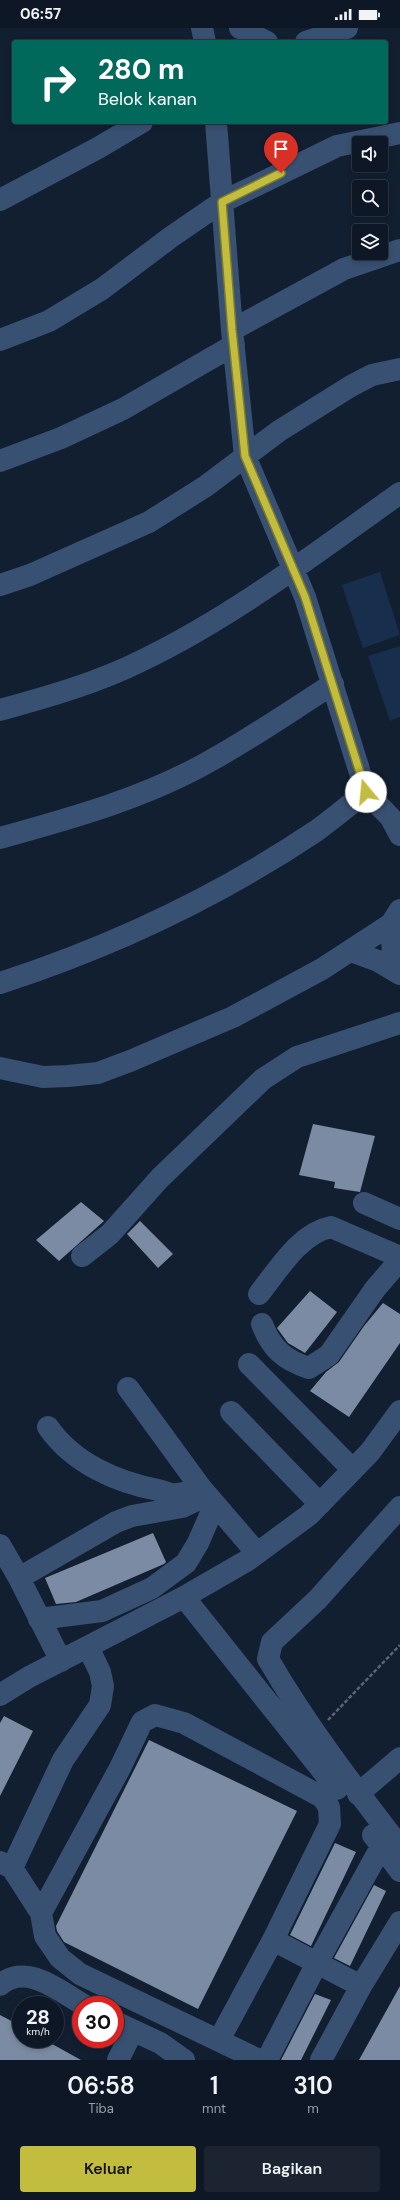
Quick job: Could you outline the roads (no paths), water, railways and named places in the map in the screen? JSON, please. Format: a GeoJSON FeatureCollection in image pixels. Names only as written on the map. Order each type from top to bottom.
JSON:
{"type":"FeatureCollection","features":[{"type":"Feature","properties":{"kind":"street"},"geometry":{"type":"LineString","coordinates":[[202,28],[205,40]]}},
{"type":"Feature","properties":{"kind":"street"},"geometry":{"type":"LineString","coordinates":[[240,28],[263,40]]}},
{"type":"Feature","properties":{"kind":"street"},"geometry":{"type":"LineString","coordinates":[[312,40],[347,28]]}},
{"type":"Feature","properties":{"kind":"street"},"geometry":{"type":"LineString","coordinates":[[0,200],[98,148],[139,124]]}},
{"type":"Feature","properties":{"kind":"street"},"geometry":{"type":"LineString","coordinates":[[216,124],[233,337],[245,456],[305,597],[366,792],[391,818],[400,835]]}},
{"type":"Feature","properties":{"kind":"street"},"geometry":{"type":"LineString","coordinates":[[0,340],[49,321],[102,289],[171,237],[222,202],[336,146],[400,133]]}},
{"type":"Feature","properties":{"kind":"street"},"geometry":{"type":"LineString","coordinates":[[0,461],[61,438],[124,409],[233,337],[344,269],[400,250]]}},
{"type":"Feature","properties":{"kind":"street"},"geometry":{"type":"LineString","coordinates":[[0,585],[30,575],[149,522],[206,486],[279,431],[372,375],[400,369]]}},
{"type":"Feature","properties":{"kind":"street"},"geometry":{"type":"LineString","coordinates":[[0,710],[96,680],[140,662],[218,620],[294,570],[400,493]]}},
{"type":"Feature","properties":{"kind":"street"},"geometry":{"type":"LineString","coordinates":[[0,838],[117,804],[164,783],[209,762],[333,684]]}},
{"type":"Feature","properties":{"kind":"street"},"geometry":{"type":"LineString","coordinates":[[0,983],[85,954],[153,923],[238,879],[316,830],[366,792]]}},
{"type":"Feature","properties":{"kind":"street"},"geometry":{"type":"LineString","coordinates":[[0,1068],[43,1077],[98,1073],[233,1017],[322,969],[351,951],[395,917]]}},
{"type":"Feature","properties":{"kind":"street"},"geometry":{"type":"LineString","coordinates":[[395,917],[397,972]]}},
{"type":"Feature","properties":{"kind":"street"},"geometry":{"type":"LineString","coordinates":[[351,951],[378,961],[397,972]]}},
{"type":"Feature","properties":{"kind":"street"},"geometry":{"type":"LineString","coordinates":[[82,1256],[110,1234],[160,1178],[263,1079],[297,1057],[400,1023]]}},
{"type":"Feature","properties":{"kind":"street"},"geometry":{"type":"LineString","coordinates":[[364,1203],[400,1219]]}},
{"type":"Feature","properties":{"kind":"street"},"geometry":{"type":"LineString","coordinates":[[259,1294],[303,1241],[321,1229],[331,1227],[400,1257]]}},
{"type":"Feature","properties":{"kind":"street"},"geometry":{"type":"LineString","coordinates":[[262,1324],[273,1347],[296,1364],[309,1368],[329,1355],[375,1289],[400,1260]]}},
{"type":"Feature","properties":{"kind":"street"},"geometry":{"type":"LineString","coordinates":[[249,1364],[353,1470]]}},
{"type":"Feature","properties":{"kind":"street"},"geometry":{"type":"LineString","coordinates":[[128,1388],[208,1496],[257,1554]]}},
{"type":"Feature","properties":{"kind":"street"},"geometry":{"type":"LineString","coordinates":[[0,1695],[61,1660],[184,1597],[257,1554],[309,1515],[320,1504],[370,1452],[400,1411]]}},
{"type":"Feature","properties":{"kind":"street"},"geometry":{"type":"LineString","coordinates":[[231,1412],[320,1504]]}},
{"type":"Feature","properties":{"kind":"street"},"geometry":{"type":"LineString","coordinates":[[48,1427],[59,1441],[75,1454],[109,1477],[138,1487],[175,1494],[208,1496]]}},
{"type":"Feature","properties":{"kind":"street"},"geometry":{"type":"LineString","coordinates":[[19,1578],[116,1522],[132,1516],[182,1507],[208,1496]]}},
{"type":"Feature","properties":{"kind":"street"},"geometry":{"type":"LineString","coordinates":[[39,1619],[102,1611],[152,1588],[186,1563],[198,1543],[208,1496]]}},
{"type":"Feature","properties":{"kind":"street"},"geometry":{"type":"LineString","coordinates":[[400,1507],[318,1599],[272,1642],[268,1659],[294,1703],[358,1794],[391,1847],[400,1871]]}},
{"type":"Feature","properties":{"kind":"street"},"geometry":{"type":"LineString","coordinates":[[0,1545],[19,1578],[61,1660]]}},
{"type":"Feature","properties":{"kind":"street"},"geometry":{"type":"LineString","coordinates":[[184,1597],[308,1752],[391,1847]]}},
{"type":"Feature","properties":{"kind":"street"},"geometry":{"type":"LineString","coordinates":[[88,1646],[100,1672],[103,1686],[100,1705],[63,1760],[6,1865],[41,1913],[46,1936],[60,1958],[80,1974],[259,2060]]}},
{"type":"Feature","properties":{"kind":"street"},"geometry":{"type":"LineString","coordinates":[[41,1913],[120,1768],[142,1722],[155,1715],[184,1723],[322,1797],[329,1808],[330,1824],[273,1940],[219,2040]]}},
{"type":"Feature","properties":{"kind":"street"},"geometry":{"type":"LineString","coordinates":[[358,1794],[400,1758]]}},
{"type":"Feature","properties":{"kind":"street"},"geometry":{"type":"LineString","coordinates":[[267,2060],[317,1963],[391,1847]]}},
{"type":"Feature","properties":{"kind":"street"},"geometry":{"type":"LineString","coordinates":[[321,2060],[400,1922]]}},
{"type":"Feature","properties":{"kind":"street"},"geometry":{"type":"LineString","coordinates":[[273,1940],[362,1986]]}},
{"type":"Feature","properties":{"kind":"street"},"geometry":{"type":"LineString","coordinates":[[0,1985],[13,1976],[32,1976],[72,1998]]}},
{"type":"Feature","properties":{"kind":"street"},"geometry":{"type":"LineString","coordinates":[[124,2027],[160,2043],[184,2060]]}},
{"type":"Feature","properties":{"kind":"street"},"geometry":{"type":"LineString","coordinates":[[118,2060],[120,2048]]}}]}
